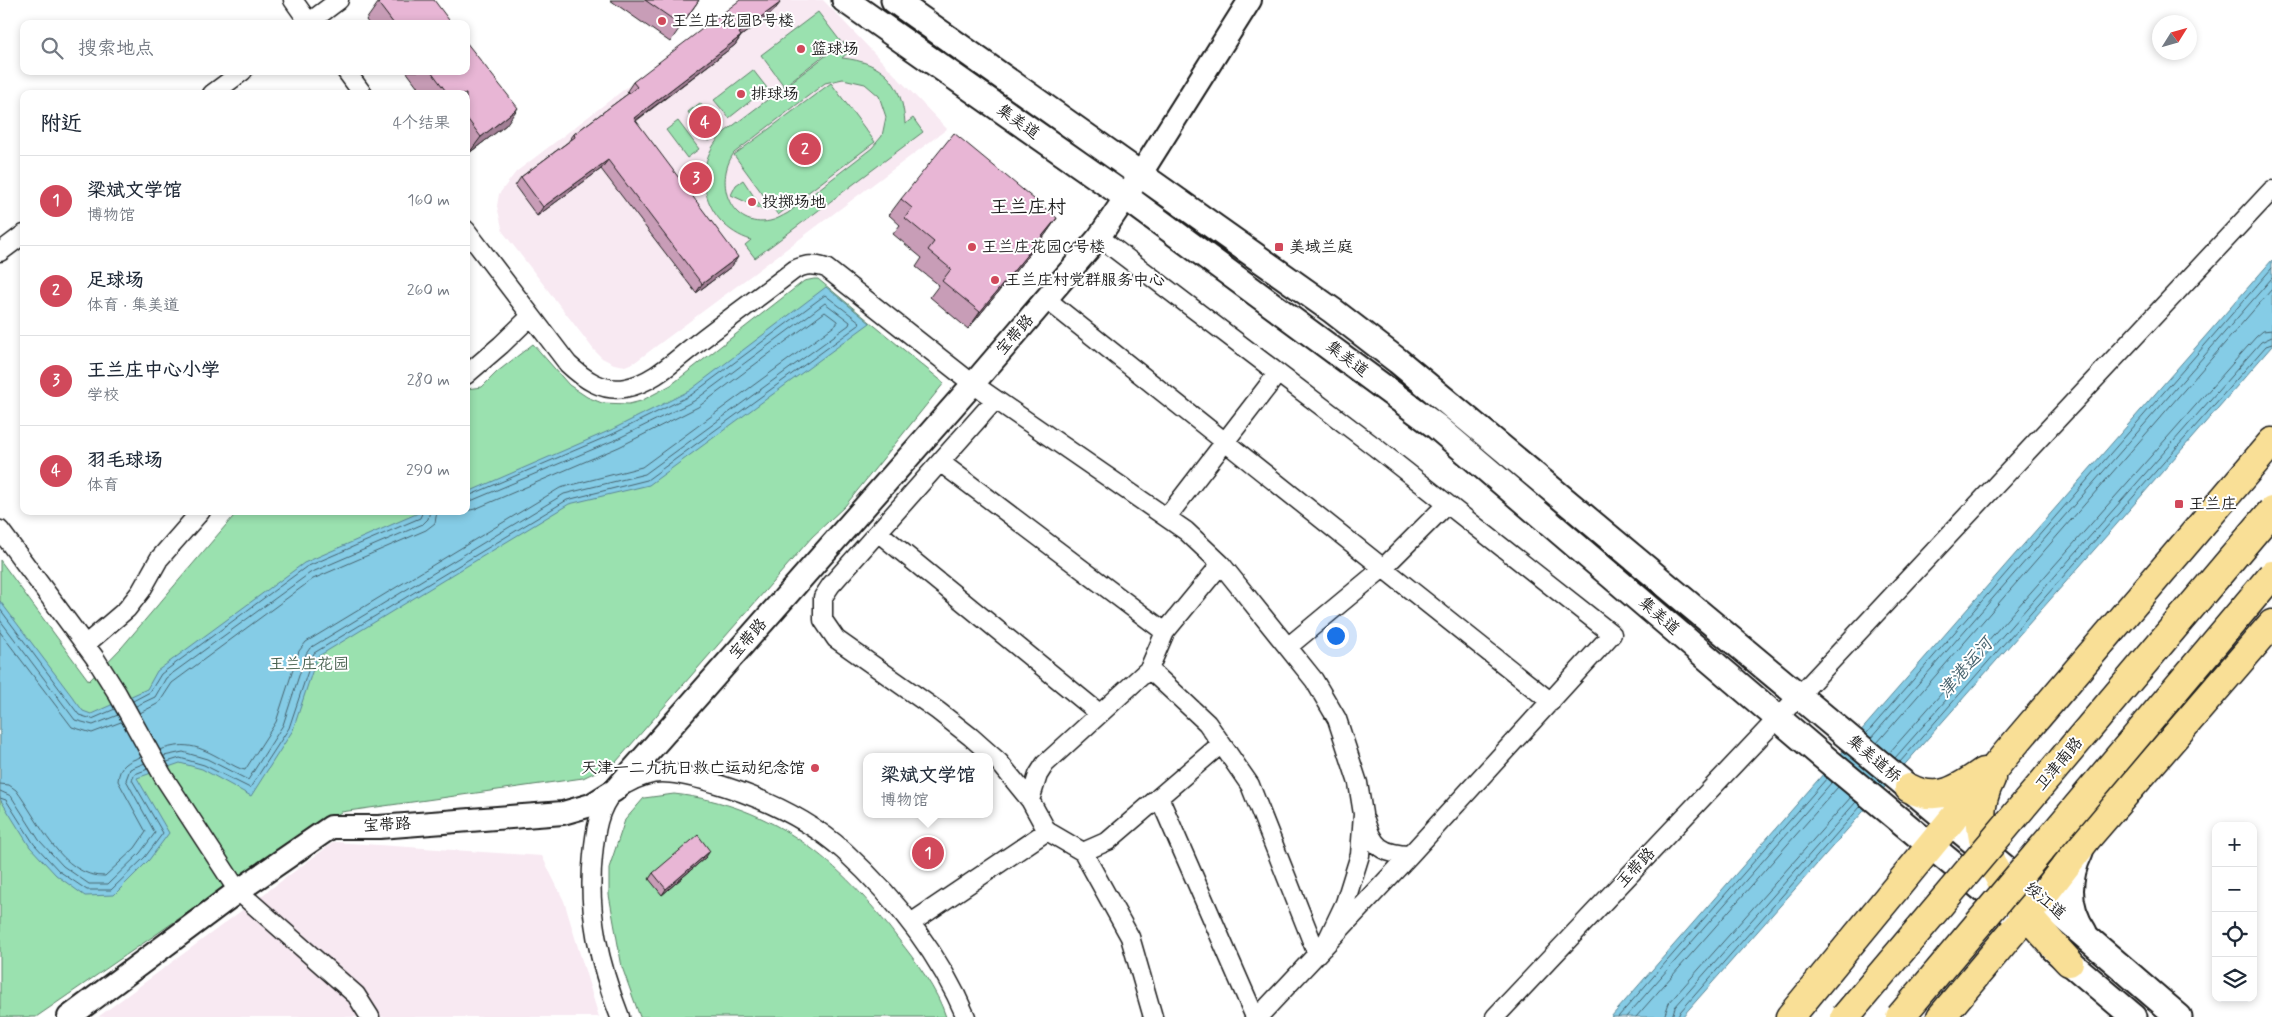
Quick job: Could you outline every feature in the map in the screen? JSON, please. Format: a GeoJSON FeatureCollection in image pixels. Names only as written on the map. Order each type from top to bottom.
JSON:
{"type":"FeatureCollection","features":[{"type":"Feature","properties":{"kind":"main road","name":"集美道"},"geometry":{"type":"LineString","coordinates":[[845,0],[1126,197],[1436,426],[1820,754]]}},
{"type":"Feature","properties":{"kind":"main road","name":"集美道"},"geometry":{"type":"LineString","coordinates":[[894,0],[1333,311],[1398,361],[1464,413],[1798,696],[1840,729]]}},
{"type":"Feature","properties":{"kind":"main road"},"geometry":{"type":"LineString","coordinates":[[1790,1017],[2006,754],[2272,442]]}},
{"type":"Feature","properties":{"kind":"main road","name":"卫津南路"},"geometry":{"type":"LineString","coordinates":[[1845,1017],[2272,510]]}},
{"type":"Feature","properties":{"kind":"main road"},"geometry":{"type":"LineString","coordinates":[[1900,1017],[2272,576]]}},
{"type":"Feature","properties":{"kind":"main road"},"geometry":{"type":"LineString","coordinates":[[1941,1017],[2030,911],[2088,837],[2272,624]]}},
{"type":"Feature","properties":{"kind":"main road","name":"集美道桥"},"geometry":{"type":"LineString","coordinates":[[1840,729],[1909,788]]}},
{"type":"Feature","properties":{"kind":"main road","name":"集美道桥"},"geometry":{"type":"LineString","coordinates":[[1820,754],[1888,811],[1940,834]]}},
{"type":"Feature","properties":{"kind":"main road"},"geometry":{"type":"LineString","coordinates":[[1909,788],[1928,796],[1949,791],[1969,782],[2006,754]]}},
{"type":"Feature","properties":{"kind":"main road"},"geometry":{"type":"LineString","coordinates":[[2006,754],[1990,781],[1980,812],[1981,834],[1987,853],[2000,880],[2030,911],[2069,962],[2134,1017]]}},
{"type":"Feature","properties":{"kind":"main road","name":"绥江道"},"geometry":{"type":"LineString","coordinates":[[1909,788],[1940,834],[2030,911],[2090,940],[2179,1017]]}},
{"type":"Feature","properties":{"kind":"main road","name":"绥江道"},"geometry":{"type":"LineString","coordinates":[[1940,834],[1987,853]]}},
{"type":"Feature","properties":{"kind":"main road"},"geometry":{"type":"LineString","coordinates":[[1987,853],[2018,861],[2039,860],[2062,852],[2088,837]]}},
{"type":"Feature","properties":{"kind":"main road"},"geometry":{"type":"LineString","coordinates":[[2088,837],[2074,864],[2069,889],[2074,913],[2090,940]]}},
{"type":"Feature","properties":{"kind":"street"},"geometry":{"type":"LineString","coordinates":[[293,0],[307,20]]}},
{"type":"Feature","properties":{"kind":"street"},"geometry":{"type":"LineString","coordinates":[[313,20],[339,0]]}},
{"type":"Feature","properties":{"kind":"street","name":"宝带路"},"geometry":{"type":"LineString","coordinates":[[68,1017],[238,892],[331,828],[379,827],[563,813],[591,805],[614,790],[973,384],[1099,236],[1126,197],[1250,0]]}},
{"type":"Feature","properties":{"kind":"street"},"geometry":{"type":"LineString","coordinates":[[217,90],[238,75]]}},
{"type":"Feature","properties":{"kind":"street"},"geometry":{"type":"LineString","coordinates":[[349,75],[360,90]]}},
{"type":"Feature","properties":{"kind":"street","name":"玉带路"},"geometry":{"type":"LineString","coordinates":[[1495,1017],[1778,718],[2272,190]]}},
{"type":"Feature","properties":{"kind":"street"},"geometry":{"type":"LineString","coordinates":[[470,235],[568,364],[581,376],[596,385],[611,388],[624,388],[652,377],[794,270],[804,265],[814,264],[835,274],[973,384],[1186,531],[1221,564],[1289,646],[1314,680],[1337,719],[1358,783],[1363,814],[1369,835],[1376,846],[1384,851],[1410,855]]}},
{"type":"Feature","properties":{"kind":"street"},"geometry":{"type":"LineString","coordinates":[[1099,236],[1447,504],[1612,634],[1410,855],[1257,1017],[1159,797]]}},
{"type":"Feature","properties":{"kind":"street"},"geometry":{"type":"LineString","coordinates":[[0,252],[20,237]]}},
{"type":"Feature","properties":{"kind":"street"},"geometry":{"type":"LineString","coordinates":[[1046,299],[1551,702]]}},
{"type":"Feature","properties":{"kind":"street"},"geometry":{"type":"LineString","coordinates":[[470,372],[502,346],[531,316]]}},
{"type":"Feature","properties":{"kind":"street"},"geometry":{"type":"LineString","coordinates":[[1167,517],[1226,443],[1278,373]]}},
{"type":"Feature","properties":{"kind":"street"},"geometry":{"type":"LineString","coordinates":[[989,753],[971,736],[938,711],[836,639],[827,630],[823,620],[823,597],[831,585],[995,400]]}},
{"type":"Feature","properties":{"kind":"street"},"geometry":{"type":"LineString","coordinates":[[940,462],[1165,632]]}},
{"type":"Feature","properties":{"kind":"street"},"geometry":{"type":"LineString","coordinates":[[1289,646],[1383,568],[1447,504]]}},
{"type":"Feature","properties":{"kind":"street"},"geometry":{"type":"LineString","coordinates":[[85,645],[127,609],[141,591],[159,559],[198,515]]}},
{"type":"Feature","properties":{"kind":"street"},"geometry":{"type":"LineString","coordinates":[[0,530],[85,645],[117,693],[163,776],[238,892],[356,995],[370,1017]]}},
{"type":"Feature","properties":{"kind":"street"},"geometry":{"type":"LineString","coordinates":[[879,533],[1099,713]]}},
{"type":"Feature","properties":{"kind":"street"},"geometry":{"type":"LineString","coordinates":[[1030,800],[1038,775],[1044,764],[1149,669],[1165,632],[1221,564]]}},
{"type":"Feature","properties":{"kind":"street"},"geometry":{"type":"LineString","coordinates":[[1149,669],[1207,723],[1250,785],[1320,950]]}},
{"type":"Feature","properties":{"kind":"street"},"geometry":{"type":"LineString","coordinates":[[1083,852],[1108,841],[1221,744]]}},
{"type":"Feature","properties":{"kind":"street"},"geometry":{"type":"LineString","coordinates":[[993,756],[1030,800],[1047,831],[1083,852],[1130,938],[1153,1017]]}},
{"type":"Feature","properties":{"kind":"street"},"geometry":{"type":"LineString","coordinates":[[620,1017],[600,962],[591,909],[594,840],[602,810],[614,790],[647,775],[662,773],[681,774],[722,786],[778,807],[842,849],[884,891],[911,923],[945,974],[966,1017]]}},
{"type":"Feature","properties":{"kind":"street"},"geometry":{"type":"LineString","coordinates":[[1320,950],[1345,903],[1360,855],[1363,814]]}},
{"type":"Feature","properties":{"kind":"street"},"geometry":{"type":"LineString","coordinates":[[911,923],[1047,831]]}},
{"type":"Feature","properties":{"kind":"shaded area"},"geometry":{"type":"Polygon","coordinates":[[[741,0],[823,0],[947,129],[635,362],[625,366],[614,364],[602,358],[594,350],[503,232],[497,206],[499,194],[516,172],[741,0]]]}},
{"type":"Feature","properties":{"kind":"shaded area"},"geometry":{"type":"Polygon","coordinates":[[[334,842],[542,856],[564,901],[599,1017],[98,1017],[334,842]]]}},
{"type":"Feature","properties":{"kind":"green space","name":"篮球场"},"geometry":{"type":"Polygon","coordinates":[[[818,12],[841,42],[784,86],[761,55],[818,12]]]}},
{"type":"Feature","properties":{"kind":"green space"},"geometry":{"type":"Polygon","coordinates":[[[844,42],[850,51],[842,58],[869,64],[888,77],[900,97],[905,124],[913,118],[923,132],[755,258],[745,245],[751,240],[735,232],[721,221],[712,208],[706,193],[704,176],[707,160],[714,145],[726,131],[844,42]],[[843,79],[825,83],[734,153],[725,177],[729,201],[736,211],[745,218],[756,222],[777,219],[788,213],[872,148],[882,136],[886,117],[879,96],[865,84],[843,79]]]}},
{"type":"Feature","properties":{"kind":"green space","name":"排球场"},"geometry":{"type":"Polygon","coordinates":[[[753,70],[767,88],[729,118],[714,100],[753,70]]]}},
{"type":"Feature","properties":{"kind":"green space"},"geometry":{"type":"Polygon","coordinates":[[[831,83],[875,142],[778,215],[734,155],[831,83]]]}},
{"type":"Feature","properties":{"kind":"green space"},"geometry":{"type":"Polygon","coordinates":[[[700,103],[721,132],[709,141],[688,112],[700,103]]]}},
{"type":"Feature","properties":{"kind":"green space"},"geometry":{"type":"Polygon","coordinates":[[[678,121],[699,149],[687,158],[666,130],[678,121]]]}},
{"type":"Feature","properties":{"kind":"green space","name":"投掷场地"},"geometry":{"type":"Polygon","coordinates":[[[743,180],[763,210],[731,195],[736,185],[743,180]]]}},
{"type":"Feature","properties":{"kind":"green space","name":"王兰庄花园"},"geometry":{"type":"Polygon","coordinates":[[[818,279],[944,383],[845,506],[812,537],[616,762],[583,778],[341,812],[254,867],[36,1017],[0,1017],[0,560],[89,681],[122,647],[235,515],[470,515],[470,388],[482,387],[497,372],[533,344],[569,385],[587,397],[602,403],[629,404],[641,401],[671,385],[804,281],[818,279]]]}},
{"type":"Feature","properties":{"kind":"green space"},"geometry":{"type":"Polygon","coordinates":[[[674,794],[710,800],[743,810],[774,824],[802,841],[828,862],[853,885],[906,949],[932,986],[946,1017],[640,1017],[622,967],[609,895],[609,868],[625,820],[644,798],[674,794]]]}},
{"type":"Feature","properties":{"kind":"water","name":"津港运河"},"geometry":{"type":"Polygon","coordinates":[[[2272,260],[2272,346],[2109,533],[1682,1017],[1611,1017],[2272,260]]]}},
{"type":"Feature","properties":{"kind":"water"},"geometry":{"type":"Polygon","coordinates":[[[826,287],[870,323],[649,485],[569,504],[317,657],[293,730],[251,796],[202,769],[180,763],[137,778],[169,833],[149,860],[114,895],[85,896],[56,875],[30,847],[0,799],[0,601],[83,711],[91,714],[147,689],[157,671],[304,563],[414,515],[470,515],[470,491],[611,430],[689,391],[826,287]]]}},
{"type":"Feature","properties":{"kind":"building"},"geometry":{"type":"Polygon","coordinates":[[[382,0],[434,0],[449,20],[391,20],[378,3],[382,0]]]}},
{"type":"Feature","properties":{"kind":"building"},"geometry":{"type":"Polygon","coordinates":[[[645,0],[699,0],[681,25],[645,0]]]}},
{"type":"Feature","properties":{"kind":"building"},"geometry":{"type":"Polygon","coordinates":[[[740,0],[778,0],[780,3],[739,33],[741,36],[634,118],[738,257],[702,284],[608,160],[543,207],[521,177],[637,87],[633,82],[740,0]]]}},
{"type":"Feature","properties":{"kind":"building"},"geometry":{"type":"Polygon","coordinates":[[[470,47],[518,108],[481,137],[470,122],[470,90],[445,90],[434,75],[470,75],[470,47]]]}},
{"type":"Feature","properties":{"kind":"building","name":"王兰庄花园C号楼"},"geometry":{"type":"Polygon","coordinates":[[[954,133],[1057,218],[980,312],[942,281],[951,269],[928,250],[934,242],[905,218],[912,208],[901,199],[954,133]]]}},
{"type":"Feature","properties":{"kind":"building"},"geometry":{"type":"Polygon","coordinates":[[[698,835],[710,851],[666,889],[653,873],[698,835]]]}},
{"type":"Feature","properties":{"kind":"place","name":"王兰庄花园B号楼"},"geometry":{"type":"Point","coordinates":[662,21]}},
{"type":"Feature","properties":{"kind":"place","name":"篮球场"},"geometry":{"type":"Point","coordinates":[801,49]}},
{"type":"Feature","properties":{"kind":"place","name":"排球场"},"geometry":{"type":"Point","coordinates":[741,94]}},
{"type":"Feature","properties":{"kind":"place","name":"羽毛球场"},"geometry":{"type":"Point","coordinates":[705,122]}},
{"type":"Feature","properties":{"kind":"place","name":"足球场"},"geometry":{"type":"Point","coordinates":[805,149]}},
{"type":"Feature","properties":{"kind":"place","name":"王兰庄中心小学"},"geometry":{"type":"Point","coordinates":[696,178]}},
{"type":"Feature","properties":{"kind":"place","name":"投掷场地"},"geometry":{"type":"Point","coordinates":[752,202]}},
{"type":"Feature","properties":{"kind":"place","name":"王兰庄花园C号楼"},"geometry":{"type":"Point","coordinates":[972,247]}},
{"type":"Feature","properties":{"kind":"place","name":"美域兰庭"},"geometry":{"type":"Point","coordinates":[1279,247]}},
{"type":"Feature","properties":{"kind":"place","name":"王兰庄村党群服务中心"},"geometry":{"type":"Point","coordinates":[995,280]}},
{"type":"Feature","properties":{"kind":"place","name":"王兰庄"},"geometry":{"type":"Point","coordinates":[2179,504]}},
{"type":"Feature","properties":{"kind":"place","name":"天津一二九抗日救亡运动纪念馆"},"geometry":{"type":"Point","coordinates":[815,768]}},
{"type":"Feature","properties":{"kind":"place","name":"梁斌文学馆"},"geometry":{"type":"Point","coordinates":[928,853]}},
{"type":"Feature","properties":{"kind":"district","name":"王兰庄村"},"geometry":{"type":"Point","coordinates":[1028,207]}}]}
